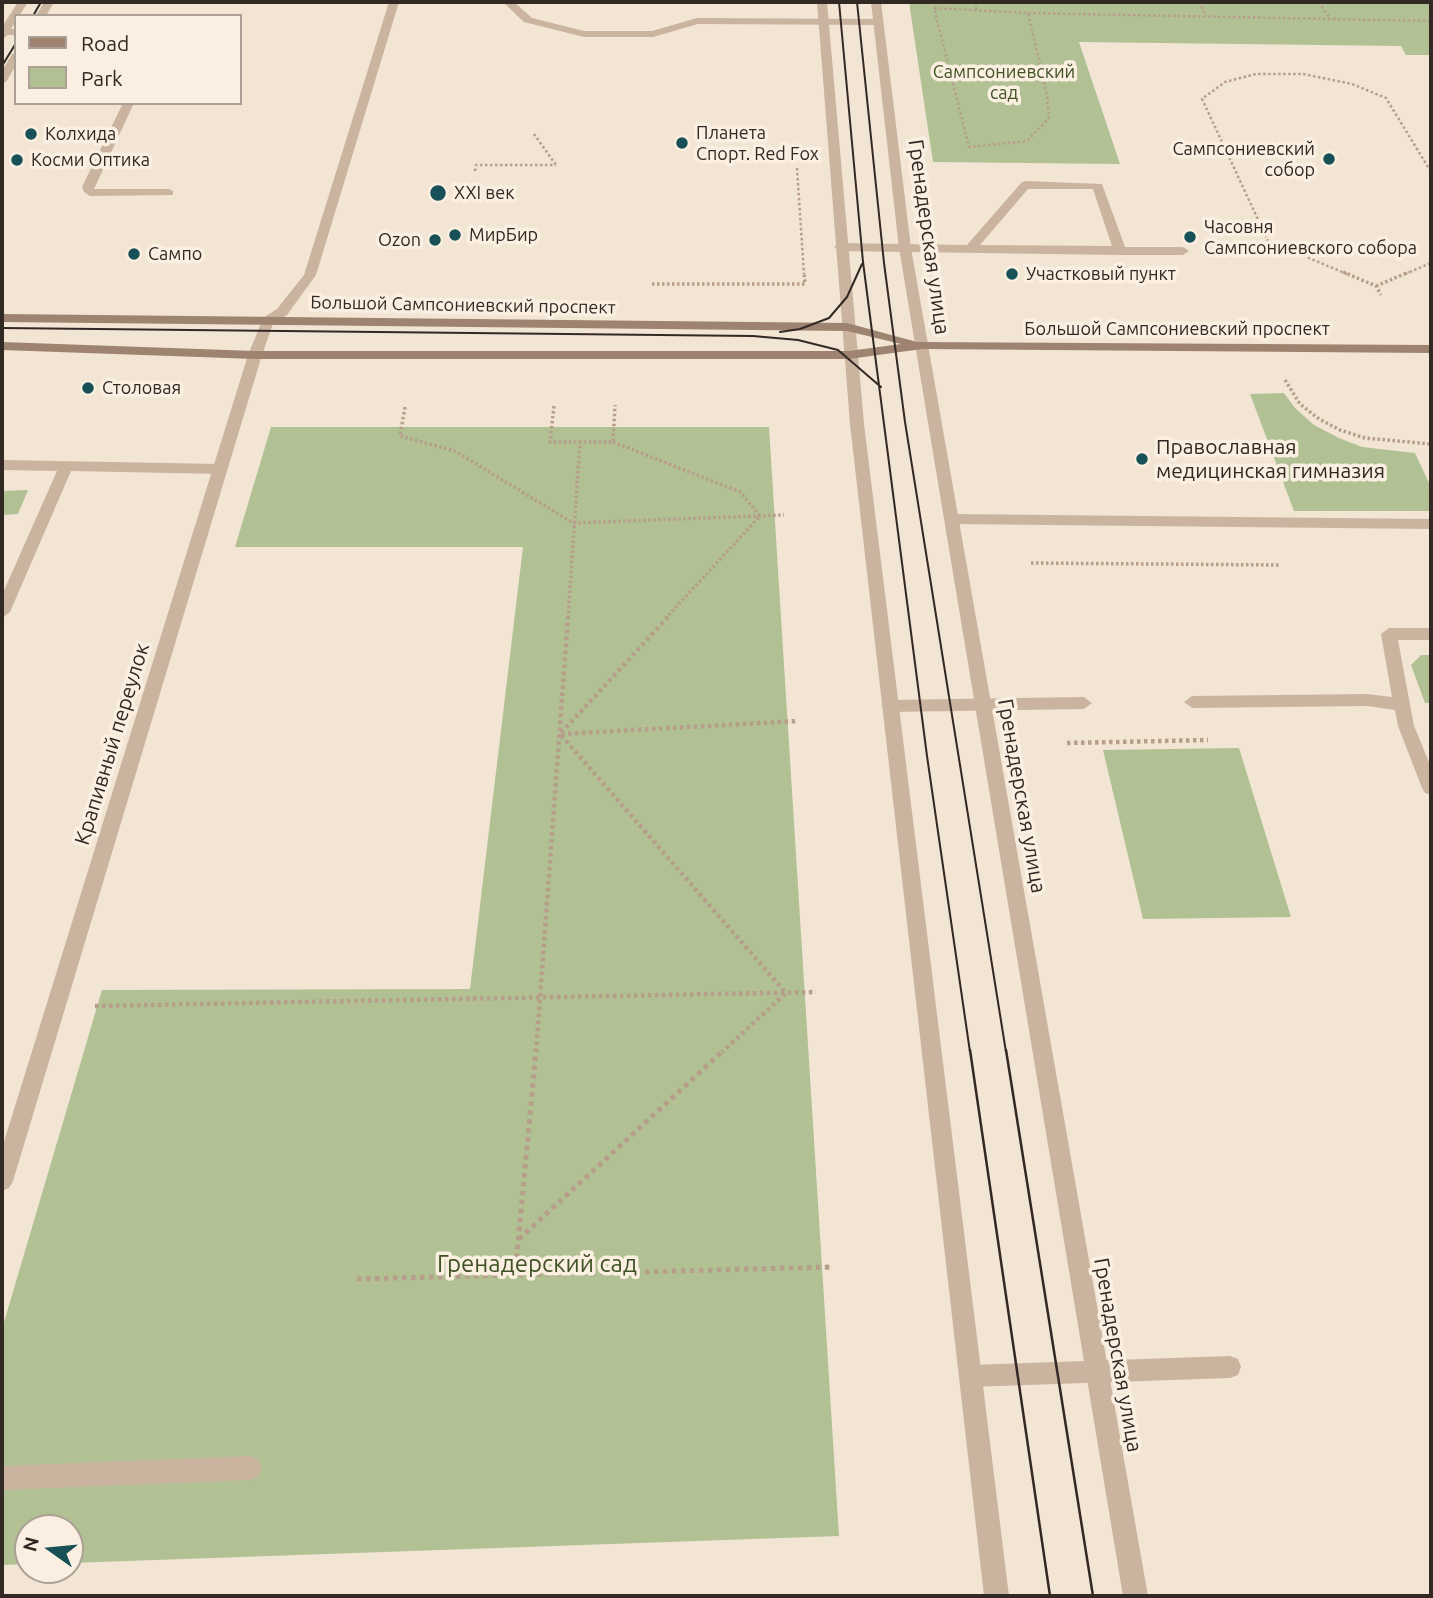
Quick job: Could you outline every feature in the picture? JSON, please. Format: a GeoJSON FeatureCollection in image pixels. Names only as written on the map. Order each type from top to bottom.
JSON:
{"type":"FeatureCollection","features":[{"type":"Feature","properties":{"kind":"main road","name":"Большой Сампсониевский проспект"},"geometry":{"type":"LineString","coordinates":[[2,318],[847,327],[922,345]]}},
{"type":"Feature","properties":{"kind":"main road","name":"Большой Сампсониевский проспект"},"geometry":{"type":"LineString","coordinates":[[2,346],[256,355],[849,355],[922,345],[1431,349]]}},
{"type":"Feature","properties":{"kind":"street"},"geometry":{"type":"LineString","coordinates":[[268,321],[282,312],[310,275],[394,2]]}},
{"type":"Feature","properties":{"kind":"street"},"geometry":{"type":"LineString","coordinates":[[508,2],[528,20],[584,34],[653,34],[697,21],[878,22]]}},
{"type":"Feature","properties":{"kind":"street"},"geometry":{"type":"LineString","coordinates":[[822,2],[849,355],[997,1596]]}},
{"type":"Feature","properties":{"kind":"street","name":"Гренадерская улица"},"geometry":{"type":"LineString","coordinates":[[876,2],[905,248],[1136,1596]]}},
{"type":"Feature","properties":{"kind":"street"},"geometry":{"type":"LineString","coordinates":[[3,34],[14,16]]}},
{"type":"Feature","properties":{"kind":"street"},"geometry":{"type":"LineString","coordinates":[[2,80],[8,62]]}},
{"type":"Feature","properties":{"kind":"street"},"geometry":{"type":"LineString","coordinates":[[128,105],[88,187],[90,192],[169,193]]}},
{"type":"Feature","properties":{"kind":"street"},"geometry":{"type":"LineString","coordinates":[[970,249],[1025,185],[1098,186],[1120,251]]}},
{"type":"Feature","properties":{"kind":"street"},"geometry":{"type":"LineString","coordinates":[[840,247],[1183,251]]}},
{"type":"Feature","properties":{"kind":"street","name":"Крапивный переулок"},"geometry":{"type":"LineString","coordinates":[[2,1181],[268,321]]}},
{"type":"Feature","properties":{"kind":"street"},"geometry":{"type":"LineString","coordinates":[[2,465],[221,469]]}},
{"type":"Feature","properties":{"kind":"street"},"geometry":{"type":"LineString","coordinates":[[2,612],[66,466]]}},
{"type":"Feature","properties":{"kind":"street"},"geometry":{"type":"LineString","coordinates":[[952,519],[1431,524]]}},
{"type":"Feature","properties":{"kind":"street"},"geometry":{"type":"LineString","coordinates":[[1431,634],[1389,634],[1400,704],[1431,788]]}},
{"type":"Feature","properties":{"kind":"street"},"geometry":{"type":"LineString","coordinates":[[1192,702],[1367,700],[1400,704]]}},
{"type":"Feature","properties":{"kind":"street"},"geometry":{"type":"LineString","coordinates":[[889,706],[1084,703]]}},
{"type":"Feature","properties":{"kind":"street"},"geometry":{"type":"LineString","coordinates":[[970,1376],[1230,1367]]}},
{"type":"Feature","properties":{"kind":"street"},"geometry":{"type":"LineString","coordinates":[[2,1478],[250,1468]]}},
{"type":"Feature","properties":{"kind":"path"},"geometry":{"type":"LineString","coordinates":[[976,2],[976,10]]}},
{"type":"Feature","properties":{"kind":"path"},"geometry":{"type":"LineString","coordinates":[[1199,2],[1206,16]]}},
{"type":"Feature","properties":{"kind":"path"},"geometry":{"type":"LineString","coordinates":[[1319,2],[1330,19]]}},
{"type":"Feature","properties":{"kind":"path"},"geometry":{"type":"LineString","coordinates":[[1028,13],[1047,95],[1049,118],[1027,141],[969,147],[934,8],[1028,13],[1431,21]]}},
{"type":"Feature","properties":{"kind":"path"},"geometry":{"type":"LineString","coordinates":[[1381,295],[1376,286],[1268,241],[1202,99],[1225,82],[1256,74],[1303,74],[1352,84],[1386,98],[1431,172]]}},
{"type":"Feature","properties":{"kind":"path"},"geometry":{"type":"LineString","coordinates":[[475,171],[476,165],[556,165],[534,134]]}},
{"type":"Feature","properties":{"kind":"path"},"geometry":{"type":"LineString","coordinates":[[1376,286],[1431,262]]}},
{"type":"Feature","properties":{"kind":"path"},"geometry":{"type":"LineString","coordinates":[[652,284],[805,284]]}},
{"type":"Feature","properties":{"kind":"path"},"geometry":{"type":"LineString","coordinates":[[1285,380],[1300,404],[1340,430],[1365,438],[1431,444]]}},
{"type":"Feature","properties":{"kind":"path"},"geometry":{"type":"LineString","coordinates":[[613,442],[615,405]]}},
{"type":"Feature","properties":{"kind":"path"},"geometry":{"type":"LineString","coordinates":[[554,406],[550,442],[613,442],[740,492],[760,516]]}},
{"type":"Feature","properties":{"kind":"path"},"geometry":{"type":"LineString","coordinates":[[405,407],[400,436],[454,451],[573,523],[784,515]]}},
{"type":"Feature","properties":{"kind":"path"},"geometry":{"type":"LineString","coordinates":[[515,1276],[541,997],[580,442]]}},
{"type":"Feature","properties":{"kind":"path"},"geometry":{"type":"LineString","coordinates":[[560,734],[760,516]]}},
{"type":"Feature","properties":{"kind":"path"},"geometry":{"type":"LineString","coordinates":[[1031,563],[1280,565]]}},
{"type":"Feature","properties":{"kind":"path"},"geometry":{"type":"LineString","coordinates":[[560,734],[798,721]]}},
{"type":"Feature","properties":{"kind":"path"},"geometry":{"type":"LineString","coordinates":[[560,734],[786,993]]}},
{"type":"Feature","properties":{"kind":"path"},"geometry":{"type":"LineString","coordinates":[[1067,743],[1218,740]]}},
{"type":"Feature","properties":{"kind":"path"},"geometry":{"type":"LineString","coordinates":[[55,1007],[816,992]]}},
{"type":"Feature","properties":{"kind":"path"},"geometry":{"type":"LineString","coordinates":[[519,1239],[786,993]]}},
{"type":"Feature","properties":{"kind":"path"},"geometry":{"type":"LineString","coordinates":[[357,1279],[832,1267]]}},
{"type":"Feature","properties":{"kind":"green space","name":"Сампсониевский сад"},"geometry":{"type":"Polygon","coordinates":[[[909,2],[1431,2],[1431,55],[1406,55],[1401,46],[1079,42],[1120,164],[933,162],[909,2]]]}},
{"type":"Feature","properties":{"kind":"green space"},"geometry":{"type":"Polygon","coordinates":[[[1284,393],[1295,408],[1314,425],[1339,438],[1362,447],[1415,453],[1431,487],[1431,511],[1294,511],[1250,394],[1284,393]]]}},
{"type":"Feature","properties":{"kind":"green space","name":"Гренадерский сад"},"geometry":{"type":"Polygon","coordinates":[[[271,427],[769,427],[839,1536],[84,1563],[84,1514],[14,1514],[14,1565],[2,1565],[2,1329],[102,990],[470,989],[523,547],[235,547],[271,427]]]}},
{"type":"Feature","properties":{"kind":"green space"},"geometry":{"type":"Polygon","coordinates":[[[28,490],[18,514],[2,515],[2,491],[28,490]]]}},
{"type":"Feature","properties":{"kind":"green space"},"geometry":{"type":"Polygon","coordinates":[[[1421,655],[1431,655],[1431,703],[1425,703],[1411,665],[1421,655]]]}},
{"type":"Feature","properties":{"kind":"green space"},"geometry":{"type":"Polygon","coordinates":[[[1239,748],[1291,917],[1143,919],[1103,750],[1239,748]]]}},
{"type":"Feature","properties":{"kind":"tram line"},"geometry":{"type":"LineString","coordinates":[[34,14],[41,2]]}},
{"type":"Feature","properties":{"kind":"tram line"},"geometry":{"type":"LineString","coordinates":[[839,2],[863,262],[879,385]]}},
{"type":"Feature","properties":{"kind":"tram line"},"geometry":{"type":"LineString","coordinates":[[857,2],[884,263],[905,422],[1006,1052]]}},
{"type":"Feature","properties":{"kind":"tram line"},"geometry":{"type":"LineString","coordinates":[[2,66],[14,46]]}},
{"type":"Feature","properties":{"kind":"tram line"},"geometry":{"type":"LineString","coordinates":[[780,332],[800,329],[829,318],[847,297],[862,264]]}},
{"type":"Feature","properties":{"kind":"tram line"},"geometry":{"type":"LineString","coordinates":[[2,328],[753,336],[798,340],[838,350],[879,385]]}},
{"type":"Feature","properties":{"kind":"tram line"},"geometry":{"type":"LineString","coordinates":[[879,385],[927,756],[970,1052]]}},
{"type":"Feature","properties":{"kind":"tram line"},"geometry":{"type":"LineString","coordinates":[[970,1050],[1050,1596]]}},
{"type":"Feature","properties":{"kind":"tram line"},"geometry":{"type":"LineString","coordinates":[[1006,1050],[1093,1596]]}},
{"type":"Feature","properties":{"kind":"place","name":"Колхида"},"geometry":{"type":"Point","coordinates":[31,134]}},
{"type":"Feature","properties":{"kind":"place","name":"Планета Спорт. Red Fox"},"geometry":{"type":"Point","coordinates":[682,143]}},
{"type":"Feature","properties":{"kind":"place","name":"Сампсониевский собор"},"geometry":{"type":"Point","coordinates":[1329,159]}},
{"type":"Feature","properties":{"kind":"place","name":"Косми Оптика"},"geometry":{"type":"Point","coordinates":[17,160]}},
{"type":"Feature","properties":{"kind":"place","name":"XXI век"},"geometry":{"type":"Point","coordinates":[438,193]}},
{"type":"Feature","properties":{"kind":"place","name":"МирБир"},"geometry":{"type":"Point","coordinates":[455,235]}},
{"type":"Feature","properties":{"kind":"place","name":"Часовня Сампсониевского собора"},"geometry":{"type":"Point","coordinates":[1190,237]}},
{"type":"Feature","properties":{"kind":"place","name":"Ozon"},"geometry":{"type":"Point","coordinates":[435,240]}},
{"type":"Feature","properties":{"kind":"place","name":"Сампо"},"geometry":{"type":"Point","coordinates":[134,254]}},
{"type":"Feature","properties":{"kind":"place","name":"Участковый пункт"},"geometry":{"type":"Point","coordinates":[1012,274]}},
{"type":"Feature","properties":{"kind":"place","name":"Столовая"},"geometry":{"type":"Point","coordinates":[88,388]}},
{"type":"Feature","properties":{"kind":"place","name":"Православная медицинская гимназия"},"geometry":{"type":"Point","coordinates":[1142,459]}}]}
